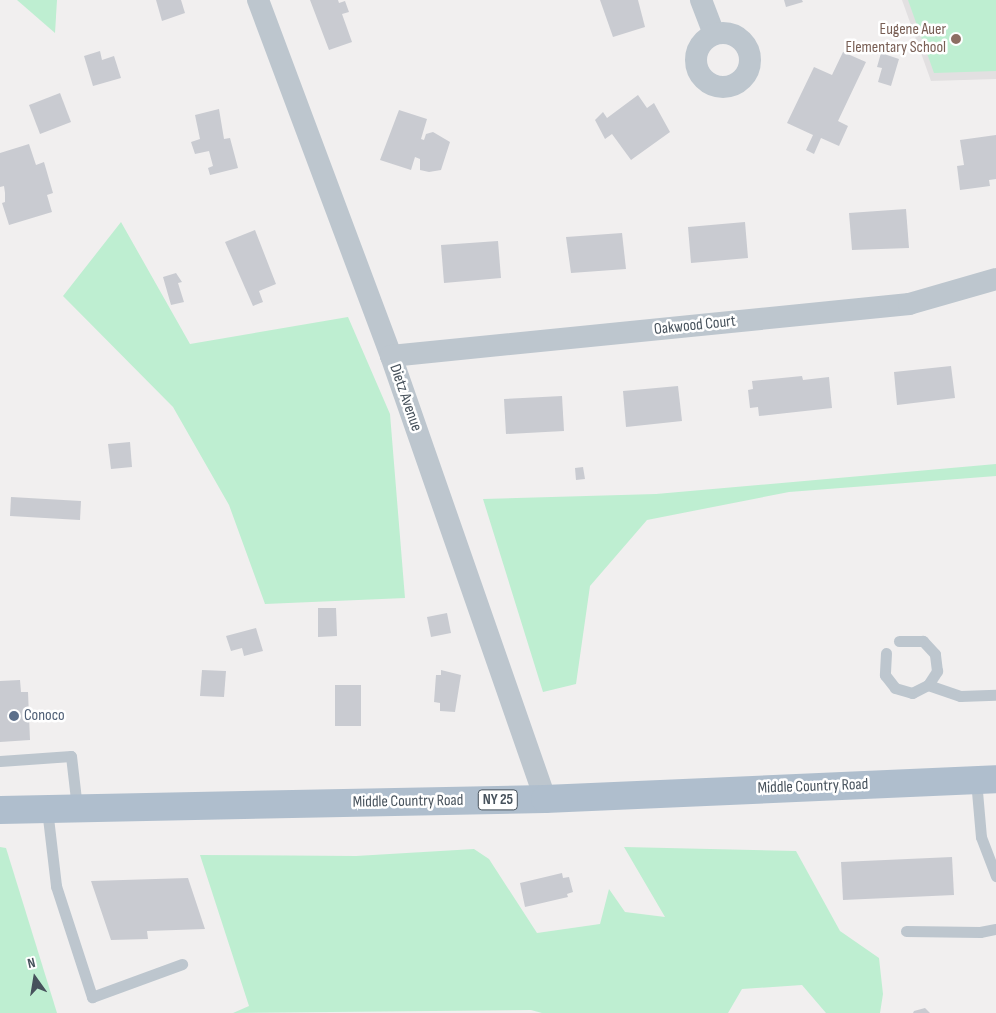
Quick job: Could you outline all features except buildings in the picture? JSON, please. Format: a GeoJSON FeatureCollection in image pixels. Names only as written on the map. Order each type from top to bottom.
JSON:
{"type":"FeatureCollection","features":[{"type":"Feature","properties":{"kind":"main road","name":"Middle Country Road"},"geometry":{"type":"LineString","coordinates":[[0,810],[545,799],[986,780]]}},
{"type":"Feature","properties":{"kind":"street","name":"Dietz Avenue"},"geometry":{"type":"LineString","coordinates":[[258,0],[391,356],[545,799]]}},
{"type":"Feature","properties":{"kind":"street"},"geometry":{"type":"LineString","coordinates":[[702,0],[714,34]]}},
{"type":"Feature","properties":{"kind":"street","name":"Oakwood Court"},"geometry":{"type":"LineString","coordinates":[[391,356],[909,304],[996,279]]}},
{"type":"Feature","properties":{"kind":"lane"},"geometry":{"type":"LineString","coordinates":[[886,653],[885,675],[896,688],[912,693],[928,685],[937,671],[935,654],[923,641],[899,640]]}},
{"type":"Feature","properties":{"kind":"lane"},"geometry":{"type":"LineString","coordinates":[[928,685],[960,696],[996,695]]}},
{"type":"Feature","properties":{"kind":"lane"},"geometry":{"type":"LineString","coordinates":[[0,761],[72,756],[77,808]]}},
{"type":"Feature","properties":{"kind":"lane"},"geometry":{"type":"LineString","coordinates":[[986,780],[981,837],[996,876]]}},
{"type":"Feature","properties":{"kind":"lane"},"geometry":{"type":"LineString","coordinates":[[47,809],[56,886],[92,997],[182,964]]}},
{"type":"Feature","properties":{"kind":"lane"},"geometry":{"type":"LineString","coordinates":[[906,931],[980,932],[996,929]]}},
{"type":"Feature","properties":{"kind":"shaded area","name":"Eugene Auer Elementary School"},"geometry":{"type":"Polygon","coordinates":[[[902,0],[996,0],[996,79],[931,81],[902,0]]]}},
{"type":"Feature","properties":{"kind":"green space"},"geometry":{"type":"Polygon","coordinates":[[[17,0],[57,0],[55,33],[17,0]]]}},
{"type":"Feature","properties":{"kind":"green space","name":"Eugene Auer Elementary School"},"geometry":{"type":"Polygon","coordinates":[[[908,0],[996,0],[996,71],[934,73],[908,0]]]}},
{"type":"Feature","properties":{"kind":"green space"},"geometry":{"type":"Polygon","coordinates":[[[121,222],[190,344],[348,317],[390,414],[405,598],[265,604],[229,505],[173,407],[63,296],[121,222]]]}},
{"type":"Feature","properties":{"kind":"green space"},"geometry":{"type":"Polygon","coordinates":[[[996,464],[996,476],[789,492],[647,520],[590,586],[576,684],[543,692],[483,499],[656,494],[996,464]]]}},
{"type":"Feature","properties":{"kind":"green space"},"geometry":{"type":"Polygon","coordinates":[[[0,847],[6,848],[57,1013],[0,1013],[0,847]]]}},
{"type":"Feature","properties":{"kind":"green space"},"geometry":{"type":"Polygon","coordinates":[[[624,847],[796,851],[840,931],[879,958],[883,994],[880,1013],[826,1013],[802,985],[742,989],[728,1013],[542,1013],[531,1010],[233,1013],[249,1006],[200,855],[356,856],[474,849],[489,859],[537,933],[600,924],[609,889],[625,912],[665,917],[624,847]]]}},
{"type":"Feature","properties":{"kind":"place","name":"Eugene Auer Elementary School"},"geometry":{"type":"Point","coordinates":[956,39]}},
{"type":"Feature","properties":{"kind":"place","name":"Conoco"},"geometry":{"type":"Point","coordinates":[14,716]}}]}
